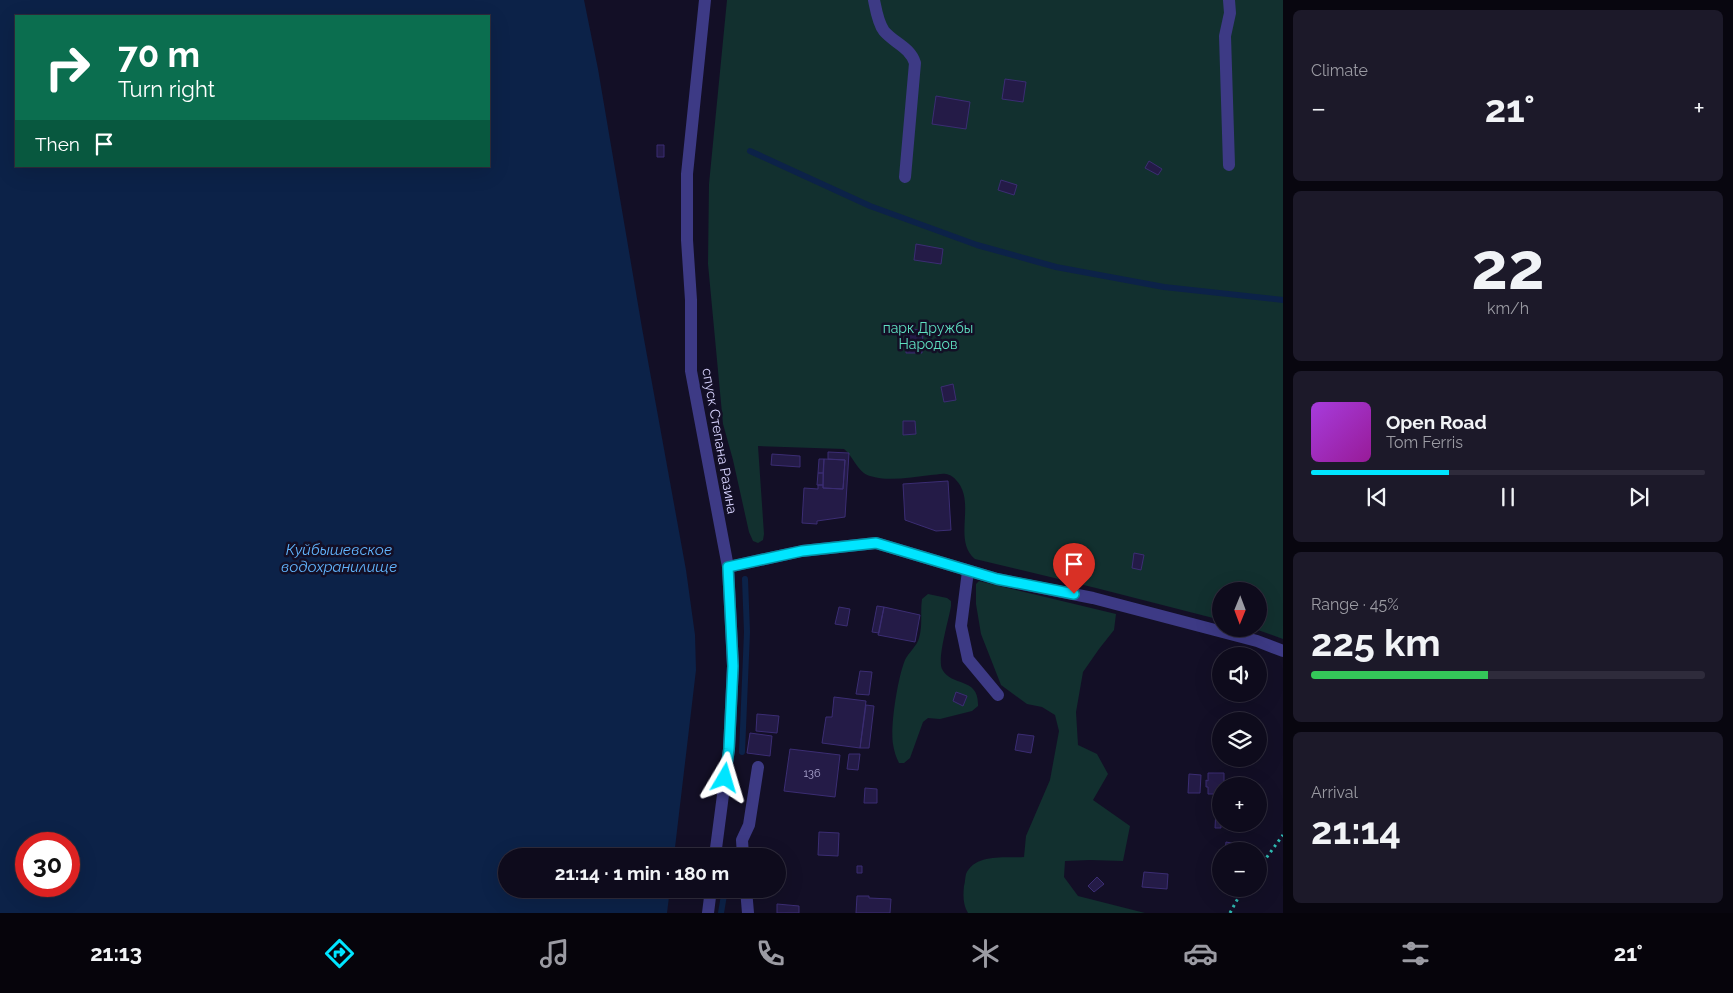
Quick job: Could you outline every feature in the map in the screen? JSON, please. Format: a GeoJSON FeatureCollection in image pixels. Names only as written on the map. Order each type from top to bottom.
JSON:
{"type":"FeatureCollection","features":[{"type":"Feature","properties":{"kind":"street","name":"спуск Степана Разина"},"geometry":{"type":"LineString","coordinates":[[705,0],[687,174],[687,240],[691,300],[691,371],[728,567],[733,666],[729,749],[716,848]]}},
{"type":"Feature","properties":{"kind":"street"},"geometry":{"type":"LineString","coordinates":[[874,0],[882,29],[910,53],[915,63],[905,177]]}},
{"type":"Feature","properties":{"kind":"street"},"geometry":{"type":"LineString","coordinates":[[1229,0],[1230,14],[1224,36],[1229,165]]}},
{"type":"Feature","properties":{"kind":"street"},"geometry":{"type":"LineString","coordinates":[[728,567],[802,551],[876,543],[997,579],[1093,598],[1257,642],[1283,651]]}},
{"type":"Feature","properties":{"kind":"street"},"geometry":{"type":"LineString","coordinates":[[968,571],[961,626],[968,659],[998,695]]}},
{"type":"Feature","properties":{"kind":"street"},"geometry":{"type":"LineString","coordinates":[[742,848],[742,840],[749,826],[758,767]]}},
{"type":"Feature","properties":{"kind":"street"},"geometry":{"type":"LineString","coordinates":[[708,913],[710,898]]}},
{"type":"Feature","properties":{"kind":"street"},"geometry":{"type":"LineString","coordinates":[[747,898],[748,913]]}},
{"type":"Feature","properties":{"kind":"path"},"geometry":{"type":"LineString","coordinates":[[1267,857],[1283,836]]}},
{"type":"Feature","properties":{"kind":"path"},"geometry":{"type":"LineString","coordinates":[[1230,913],[1239,897]]}},
{"type":"Feature","properties":{"kind":"green space","name":"парк Дружбы Народов"},"geometry":{"type":"Polygon","coordinates":[[[727,0],[1283,0],[1283,639],[1268,634],[1268,582],[1212,582],[1212,618],[975,559],[968,551],[965,542],[965,499],[962,489],[954,478],[944,474],[892,479],[877,478],[862,472],[844,449],[758,446],[764,534],[763,540],[758,543],[753,541],[749,532],[723,424],[708,264],[709,184],[727,0]]]}},
{"type":"Feature","properties":{"kind":"green space"},"geometry":{"type":"Polygon","coordinates":[[[979,581],[1116,614],[1114,630],[1083,672],[1076,712],[1078,745],[1097,754],[1108,774],[1093,800],[1130,826],[1123,861],[1065,861],[1064,877],[1078,896],[1145,913],[968,913],[966,910],[964,886],[966,874],[970,867],[992,858],[1024,857],[1026,836],[1050,780],[1059,731],[1055,715],[1042,707],[1027,704],[1001,685],[981,634],[976,604],[976,584],[979,581]]]}},
{"type":"Feature","properties":{"kind":"green space"},"geometry":{"type":"Polygon","coordinates":[[[928,594],[947,598],[951,601],[942,648],[942,669],[952,679],[970,686],[974,690],[978,706],[972,711],[940,719],[928,718],[923,722],[910,758],[904,763],[899,763],[892,736],[897,689],[905,660],[917,644],[919,638],[922,599],[928,594]]]}},
{"type":"Feature","properties":{"kind":"water","name":"Куйбышевское водохранилище"},"geometry":{"type":"Polygon","coordinates":[[[0,0],[584,0],[598,69],[686,570],[695,635],[696,670],[675,848],[498,848],[498,898],[669,898],[667,913],[0,913],[0,0]]]}},
{"type":"Feature","properties":{"kind":"building"},"geometry":{"type":"Polygon","coordinates":[[[1005,79],[1026,82],[1023,102],[1002,99],[1005,79]]]}},
{"type":"Feature","properties":{"kind":"building"},"geometry":{"type":"Polygon","coordinates":[[[936,96],[970,102],[966,129],[932,124],[936,96]]]}},
{"type":"Feature","properties":{"kind":"building"},"geometry":{"type":"Polygon","coordinates":[[[657,145],[664,145],[664,157],[657,157],[657,145]]]}},
{"type":"Feature","properties":{"kind":"building"},"geometry":{"type":"Polygon","coordinates":[[[1149,161],[1162,169],[1158,175],[1145,168],[1149,161]]]}},
{"type":"Feature","properties":{"kind":"building"},"geometry":{"type":"Polygon","coordinates":[[[1001,180],[1017,185],[1014,195],[998,190],[1001,180]]]}},
{"type":"Feature","properties":{"kind":"building"},"geometry":{"type":"Polygon","coordinates":[[[916,244],[943,249],[941,264],[914,260],[916,244]]]}},
{"type":"Feature","properties":{"kind":"building"},"geometry":{"type":"Polygon","coordinates":[[[907,329],[923,330],[922,353],[906,353],[907,329]]]}},
{"type":"Feature","properties":{"kind":"building"},"geometry":{"type":"Polygon","coordinates":[[[953,384],[956,400],[944,402],[941,387],[953,384]]]}},
{"type":"Feature","properties":{"kind":"building"},"geometry":{"type":"Polygon","coordinates":[[[903,421],[915,421],[916,434],[903,435],[903,421]]]}},
{"type":"Feature","properties":{"kind":"building"},"geometry":{"type":"Polygon","coordinates":[[[828,452],[849,453],[845,517],[817,521],[817,524],[802,523],[804,488],[818,489],[818,485],[823,485],[823,488],[843,489],[845,460],[828,459],[828,452]]]}},
{"type":"Feature","properties":{"kind":"building"},"geometry":{"type":"Polygon","coordinates":[[[772,454],[800,456],[800,467],[771,465],[772,454]]]}},
{"type":"Feature","properties":{"kind":"building"},"geometry":{"type":"Polygon","coordinates":[[[819,459],[824,459],[823,473],[818,473],[819,459]]]}},
{"type":"Feature","properties":{"kind":"building"},"geometry":{"type":"Polygon","coordinates":[[[824,459],[845,460],[843,489],[823,488],[824,459]]]}},
{"type":"Feature","properties":{"kind":"building"},"geometry":{"type":"Polygon","coordinates":[[[818,473],[823,473],[823,485],[817,485],[818,473]]]}},
{"type":"Feature","properties":{"kind":"building"},"geometry":{"type":"Polygon","coordinates":[[[948,481],[951,530],[936,531],[905,520],[903,484],[948,481]]]}},
{"type":"Feature","properties":{"kind":"building"},"geometry":{"type":"Polygon","coordinates":[[[1134,553],[1144,555],[1141,570],[1132,568],[1134,553]]]}},
{"type":"Feature","properties":{"kind":"building"},"geometry":{"type":"Polygon","coordinates":[[[877,606],[884,607],[879,633],[872,632],[877,606]]]}},
{"type":"Feature","properties":{"kind":"building"},"geometry":{"type":"Polygon","coordinates":[[[839,607],[850,609],[847,626],[835,624],[839,607]]]}},
{"type":"Feature","properties":{"kind":"building"},"geometry":{"type":"Polygon","coordinates":[[[884,607],[920,615],[915,642],[878,635],[884,607]]]}},
{"type":"Feature","properties":{"kind":"building"},"geometry":{"type":"Polygon","coordinates":[[[860,671],[872,672],[869,695],[856,694],[860,671]]]}},
{"type":"Feature","properties":{"kind":"building"},"geometry":{"type":"Polygon","coordinates":[[[956,692],[967,696],[963,706],[953,701],[956,692]]]}},
{"type":"Feature","properties":{"kind":"building"},"geometry":{"type":"Polygon","coordinates":[[[834,697],[866,701],[860,748],[822,743],[826,717],[832,717],[834,697]]]}},
{"type":"Feature","properties":{"kind":"building"},"geometry":{"type":"Polygon","coordinates":[[[866,705],[874,706],[869,748],[860,748],[866,705]]]}},
{"type":"Feature","properties":{"kind":"building"},"geometry":{"type":"Polygon","coordinates":[[[757,714],[779,716],[777,733],[756,731],[757,714]]]}},
{"type":"Feature","properties":{"kind":"building"},"geometry":{"type":"Polygon","coordinates":[[[750,733],[772,736],[770,756],[747,753],[750,733]]]}},
{"type":"Feature","properties":{"kind":"building"},"geometry":{"type":"Polygon","coordinates":[[[1018,734],[1034,736],[1031,753],[1015,750],[1018,734]]]}},
{"type":"Feature","properties":{"kind":"building"},"geometry":{"type":"Polygon","coordinates":[[[790,749],[840,755],[835,797],[784,791],[790,749]]]}},
{"type":"Feature","properties":{"kind":"building"},"geometry":{"type":"Polygon","coordinates":[[[849,754],[860,754],[858,770],[847,769],[849,754]]]}},
{"type":"Feature","properties":{"kind":"building"},"geometry":{"type":"Polygon","coordinates":[[[1208,773],[1224,773],[1224,777],[1212,777],[1212,794],[1208,794],[1206,780],[1208,781],[1208,773]]]}},
{"type":"Feature","properties":{"kind":"building"},"geometry":{"type":"Polygon","coordinates":[[[1189,774],[1201,775],[1200,793],[1188,793],[1189,774]]]}},
{"type":"Feature","properties":{"kind":"building"},"geometry":{"type":"Polygon","coordinates":[[[865,788],[877,789],[877,803],[864,803],[865,788]]]}},
{"type":"Feature","properties":{"kind":"building"},"geometry":{"type":"Polygon","coordinates":[[[819,832],[839,833],[838,856],[818,855],[819,832]]]}},
{"type":"Feature","properties":{"kind":"building"},"geometry":{"type":"Polygon","coordinates":[[[857,866],[862,866],[862,873],[857,873],[857,866]]]}},
{"type":"Feature","properties":{"kind":"building"},"geometry":{"type":"Polygon","coordinates":[[[1144,872],[1168,874],[1167,889],[1142,887],[1144,872]]]}},
{"type":"Feature","properties":{"kind":"building"},"geometry":{"type":"Polygon","coordinates":[[[1097,877],[1104,884],[1094,892],[1088,886],[1097,877]]]}},
{"type":"Feature","properties":{"kind":"building"},"geometry":{"type":"Polygon","coordinates":[[[857,896],[891,899],[890,913],[856,913],[857,896]]]}},
{"type":"Feature","properties":{"kind":"building"},"geometry":{"type":"Polygon","coordinates":[[[777,904],[799,906],[799,913],[777,913],[777,904]]]}},
{"type":"Feature","properties":{"kind":"waterway"},"geometry":{"type":"LineString","coordinates":[[750,151],[870,206],[977,245],[1056,267],[1164,287],[1283,300]]}},
{"type":"Feature","properties":{"kind":"waterway"},"geometry":{"type":"LineString","coordinates":[[742,752],[747,632],[745,579]]}},
{"type":"Feature","properties":{"kind":"waterway"},"geometry":{"type":"LineString","coordinates":[[721,913],[724,898]]}},
{"type":"Feature","properties":{"kind":"route"},"geometry":{"type":"LineString","coordinates":[[725,778],[729,749],[733,666],[728,567],[802,551],[876,543],[997,579],[1074,594]]}}]}
